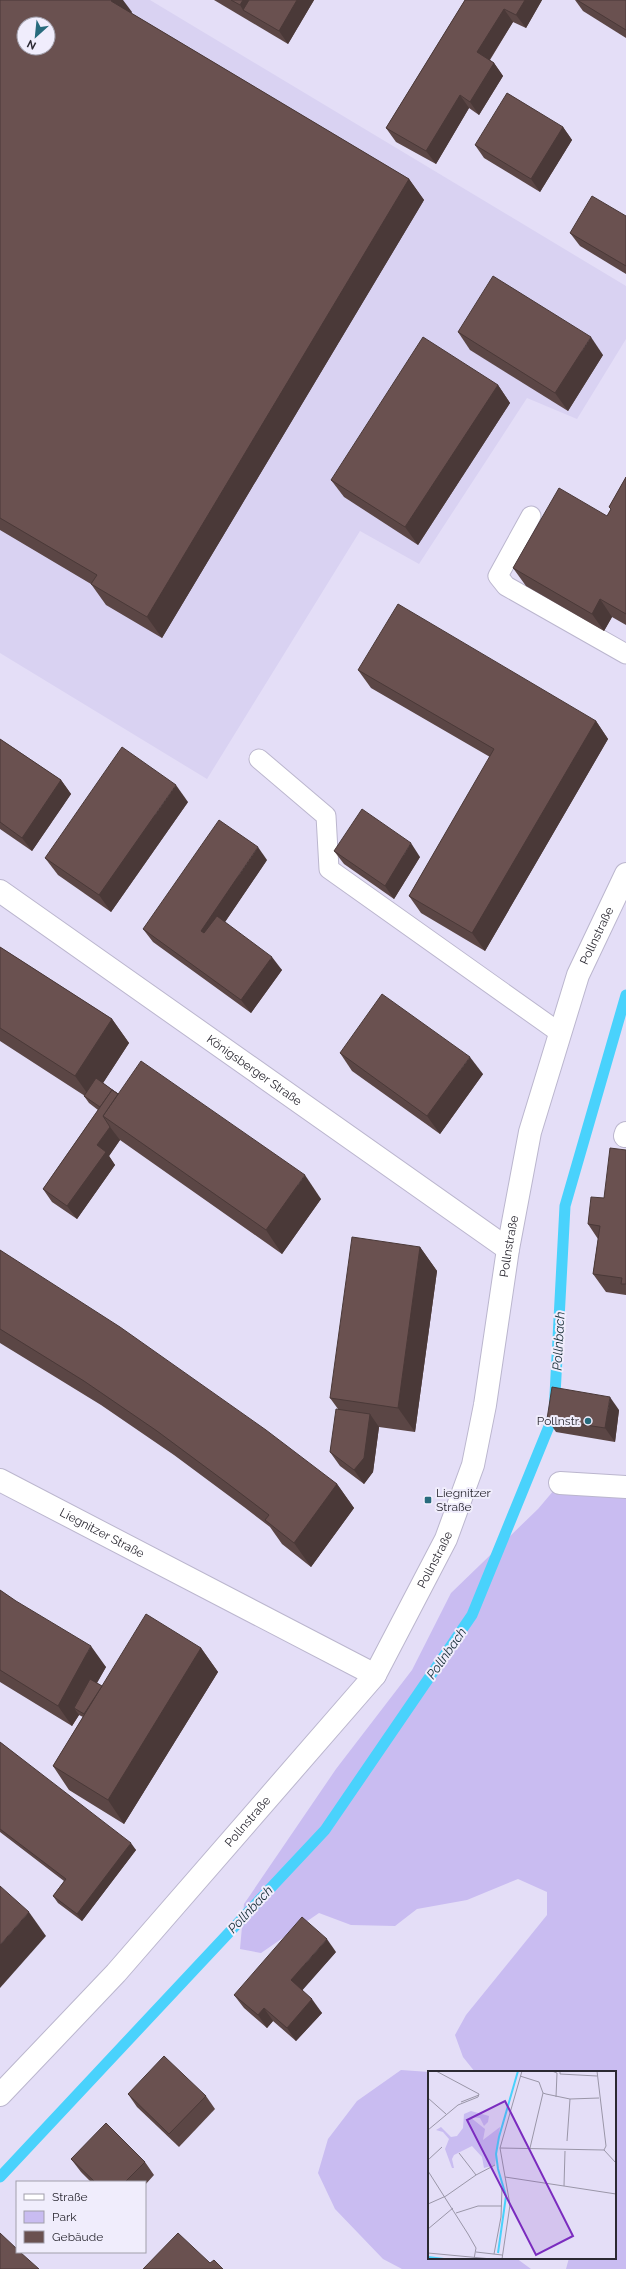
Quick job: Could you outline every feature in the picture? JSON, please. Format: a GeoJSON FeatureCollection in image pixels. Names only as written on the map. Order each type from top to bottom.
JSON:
{"type":"FeatureCollection","features":[{"type":"Feature","properties":{"kind":"street","name":"Pollnstraße"},"geometry":{"type":"LineString","coordinates":[[0,2095],[116,1974],[375,1675],[446,1539],[473,1465],[485,1405],[508,1249],[530,1132],[578,975],[626,874]]}},
{"type":"Feature","properties":{"kind":"street","name":"Königsberger Straße"},"geometry":{"type":"LineString","coordinates":[[0,892],[508,1249]]}},
{"type":"Feature","properties":{"kind":"street","name":"Liegnitzer Straße"},"geometry":{"type":"LineString","coordinates":[[0,1480],[375,1675]]}},
{"type":"Feature","properties":{"kind":"street"},"geometry":{"type":"LineString","coordinates":[[560,1483],[626,1487]]}},
{"type":"Feature","properties":{"kind":"lane"},"geometry":{"type":"LineString","coordinates":[[531,516],[498,576],[506,586],[626,654]]}},
{"type":"Feature","properties":{"kind":"lane"},"geometry":{"type":"LineString","coordinates":[[259,759],[326,816],[329,869],[560,1033]]}},
{"type":"Feature","properties":{"kind":"shaded area"},"geometry":{"type":"Polygon","coordinates":[[[0,0],[150,0],[626,286],[626,339],[577,419],[527,398],[419,564],[360,531],[207,779],[0,653],[0,0]]]}},
{"type":"Feature","properties":{"kind":"green space"},"geometry":{"type":"Polygon","coordinates":[[[560,1483],[626,1496],[626,2269],[566,2269],[569,2259],[616,2259],[616,2071],[474,2071],[463,2057],[455,2035],[466,2015],[547,1915],[547,1892],[518,1879],[467,1900],[417,1909],[395,1926],[351,1925],[319,1913],[261,1953],[240,1949],[244,1904],[336,1769],[412,1670],[451,1593],[538,1509],[560,1483]]]}},
{"type":"Feature","properties":{"kind":"green space"},"geometry":{"type":"Polygon","coordinates":[[[401,2070],[428,2072],[428,2259],[517,2259],[531,2269],[402,2269],[383,2259],[335,2209],[318,2173],[328,2139],[357,2101],[401,2070]]]}},
{"type":"Feature","properties":{"kind":"building"},"geometry":{"type":"Polygon","coordinates":[[[0,0],[112,0],[111,1],[409,179],[147,617],[91,584],[97,575],[0,518],[0,0]]]}},
{"type":"Feature","properties":{"kind":"building"},"geometry":{"type":"Polygon","coordinates":[[[231,0],[243,0],[240,5],[231,0]]]}},
{"type":"Feature","properties":{"kind":"building"},"geometry":{"type":"Polygon","coordinates":[[[249,0],[297,0],[279,31],[243,10],[249,0]]]}},
{"type":"Feature","properties":{"kind":"building"},"geometry":{"type":"Polygon","coordinates":[[[465,0],[525,0],[516,15],[504,9],[477,52],[494,63],[470,102],[460,95],[426,151],[386,128],[465,0]]]}},
{"type":"Feature","properties":{"kind":"building"},"geometry":{"type":"Polygon","coordinates":[[[577,0],[626,0],[626,30],[577,0]]]}},
{"type":"Feature","properties":{"kind":"building"},"geometry":{"type":"Polygon","coordinates":[[[507,93],[563,127],[531,179],[475,145],[507,93]]]}},
{"type":"Feature","properties":{"kind":"building"},"geometry":{"type":"Polygon","coordinates":[[[592,196],[626,216],[626,266],[570,233],[592,196]]]}},
{"type":"Feature","properties":{"kind":"building"},"geometry":{"type":"Polygon","coordinates":[[[493,276],[591,337],[555,393],[458,332],[493,276]]]}},
{"type":"Feature","properties":{"kind":"building"},"geometry":{"type":"Polygon","coordinates":[[[423,337],[498,385],[405,527],[331,480],[423,337]]]}},
{"type":"Feature","properties":{"kind":"building"},"geometry":{"type":"Polygon","coordinates":[[[626,477],[626,614],[600,599],[592,614],[513,568],[559,488],[607,516],[611,509],[609,507],[626,477]]]}},
{"type":"Feature","properties":{"kind":"building"},"geometry":{"type":"Polygon","coordinates":[[[398,604],[596,721],[472,933],[409,896],[494,749],[358,670],[398,604]]]}},
{"type":"Feature","properties":{"kind":"building"},"geometry":{"type":"Polygon","coordinates":[[[0,739],[61,780],[22,838],[0,822],[0,739]]]}},
{"type":"Feature","properties":{"kind":"building"},"geometry":{"type":"Polygon","coordinates":[[[122,747],[176,785],[99,895],[45,858],[122,747]]]}},
{"type":"Feature","properties":{"kind":"building"},"geometry":{"type":"Polygon","coordinates":[[[362,809],[411,843],[385,886],[334,851],[362,809]]]}},
{"type":"Feature","properties":{"kind":"building"},"geometry":{"type":"Polygon","coordinates":[[[219,820],[258,847],[201,931],[204,933],[217,916],[272,957],[241,1000],[143,929],[219,820]]]}},
{"type":"Feature","properties":{"kind":"building"},"geometry":{"type":"Polygon","coordinates":[[[0,947],[112,1019],[75,1076],[0,1028],[0,947]]]}},
{"type":"Feature","properties":{"kind":"building"},"geometry":{"type":"Polygon","coordinates":[[[382,994],[470,1057],[427,1116],[340,1053],[382,994]]]}},
{"type":"Feature","properties":{"kind":"building"},"geometry":{"type":"Polygon","coordinates":[[[141,1061],[305,1175],[266,1230],[103,1116],[141,1061]]]}},
{"type":"Feature","properties":{"kind":"building"},"geometry":{"type":"Polygon","coordinates":[[[96,1078],[118,1094],[112,1090],[100,1107],[84,1096],[96,1078]]]}},
{"type":"Feature","properties":{"kind":"building"},"geometry":{"type":"Polygon","coordinates":[[[112,1090],[118,1094],[103,1116],[110,1127],[97,1145],[106,1152],[67,1206],[43,1189],[112,1090]]]}},
{"type":"Feature","properties":{"kind":"building"},"geometry":{"type":"Polygon","coordinates":[[[610,1148],[626,1150],[626,1284],[621,1284],[622,1278],[593,1274],[600,1226],[588,1224],[591,1197],[604,1198],[610,1148]]]}},
{"type":"Feature","properties":{"kind":"building"},"geometry":{"type":"Polygon","coordinates":[[[352,1237],[420,1247],[398,1408],[330,1398],[352,1237]]]}},
{"type":"Feature","properties":{"kind":"building"},"geometry":{"type":"Polygon","coordinates":[[[0,1250],[120,1327],[266,1430],[337,1484],[294,1543],[265,1520],[269,1515],[157,1431],[84,1381],[0,1329],[0,1250]]]}},
{"type":"Feature","properties":{"kind":"building"},"geometry":{"type":"Polygon","coordinates":[[[552,1387],[610,1397],[605,1428],[547,1419],[552,1387]]]}},
{"type":"Feature","properties":{"kind":"building"},"geometry":{"type":"Polygon","coordinates":[[[336,1409],[370,1414],[364,1458],[354,1470],[330,1452],[336,1409]]]}},
{"type":"Feature","properties":{"kind":"building"},"geometry":{"type":"Polygon","coordinates":[[[0,1590],[91,1646],[58,1706],[0,1670],[0,1590]]]}},
{"type":"Feature","properties":{"kind":"building"},"geometry":{"type":"Polygon","coordinates":[[[146,1614],[201,1648],[108,1800],[53,1766],[146,1614]]]}},
{"type":"Feature","properties":{"kind":"building"},"geometry":{"type":"Polygon","coordinates":[[[90,1679],[102,1686],[84,1714],[74,1708],[90,1679]]]}},
{"type":"Feature","properties":{"kind":"building"},"geometry":{"type":"Polygon","coordinates":[[[0,1742],[131,1843],[77,1914],[53,1896],[66,1879],[0,1829],[0,1742]]]}},
{"type":"Feature","properties":{"kind":"building"},"geometry":{"type":"Polygon","coordinates":[[[0,1886],[29,1912],[0,1945],[0,1886]]]}},
{"type":"Feature","properties":{"kind":"building"},"geometry":{"type":"Polygon","coordinates":[[[302,1917],[327,1939],[291,1980],[312,1999],[287,2028],[264,2008],[258,2015],[234,1995],[302,1917]]]}},
{"type":"Feature","properties":{"kind":"building"},"geometry":{"type":"Polygon","coordinates":[[[164,2056],[206,2096],[169,2134],[128,2094],[164,2056]]]}},
{"type":"Feature","properties":{"kind":"building"},"geometry":{"type":"Polygon","coordinates":[[[106,2123],[145,2162],[126,2181],[94,2181],[71,2159],[106,2123]]]}},
{"type":"Feature","properties":{"kind":"building"},"geometry":{"type":"Polygon","coordinates":[[[0,2233],[16,2248],[16,2253],[21,2253],[39,2269],[0,2269],[0,2233]]]}},
{"type":"Feature","properties":{"kind":"building"},"geometry":{"type":"Polygon","coordinates":[[[178,2233],[210,2263],[214,2260],[223,2269],[143,2269],[178,2233]]]}},
{"type":"Feature","properties":{"kind":"waterway","name":"Pollnbach"},"geometry":{"type":"LineString","coordinates":[[0,2177],[325,1830],[472,1615],[554,1414],[565,1206],[626,995]]}},
{"type":"Feature","properties":{"kind":"place","name":"Pollnstr."},"geometry":{"type":"Point","coordinates":[588,1421]}},
{"type":"Feature","properties":{"kind":"place","name":"Liegnitzer Straße"},"geometry":{"type":"Point","coordinates":[428,1500]}}]}
